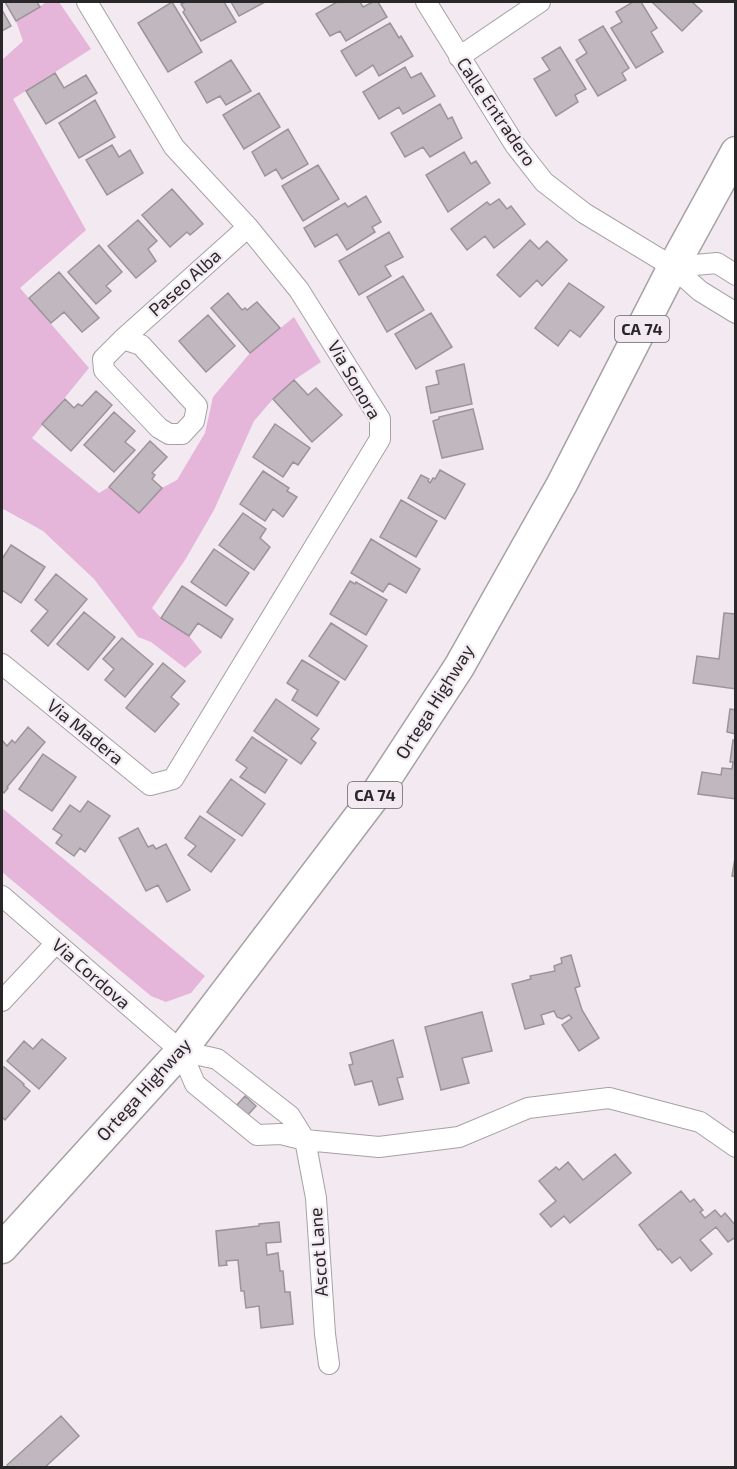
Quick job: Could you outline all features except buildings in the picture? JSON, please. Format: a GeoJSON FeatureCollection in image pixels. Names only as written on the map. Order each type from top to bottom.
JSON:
{"type":"FeatureCollection","features":[{"type":"Feature","properties":{"kind":"main road","name":"Ortega Highway"},"geometry":{"type":"LineString","coordinates":[[2,1248],[182,1051],[374,797],[459,667],[562,484],[735,152]]}},
{"type":"Feature","properties":{"kind":"street","name":"Via Sonora"},"geometry":{"type":"LineString","coordinates":[[89,2],[174,147],[248,227],[299,290],[381,419],[380,439],[173,779]]}},
{"type":"Feature","properties":{"kind":"street","name":"Calle Entradero"},"geometry":{"type":"LineString","coordinates":[[426,2],[515,145],[544,182],[584,213],[674,267],[700,291],[735,312]]}},
{"type":"Feature","properties":{"kind":"street"},"geometry":{"type":"LineString","coordinates":[[459,57],[540,2]]}},
{"type":"Feature","properties":{"kind":"street","name":"Paseo Alba"},"geometry":{"type":"LineString","coordinates":[[123,339],[141,345],[197,406],[194,421],[182,434],[169,434],[159,428],[104,370],[104,359],[123,339],[248,227]]}},
{"type":"Feature","properties":{"kind":"street"},"geometry":{"type":"LineString","coordinates":[[674,267],[717,263],[735,275]]}},
{"type":"Feature","properties":{"kind":"street","name":"Via Madera"},"geometry":{"type":"LineString","coordinates":[[2,664],[150,785],[173,779]]}},
{"type":"Feature","properties":{"kind":"street","name":"Via Cordova"},"geometry":{"type":"LineString","coordinates":[[2,896],[182,1051]]}},
{"type":"Feature","properties":{"kind":"street"},"geometry":{"type":"LineString","coordinates":[[2,1001],[56,943]]}},
{"type":"Feature","properties":{"kind":"street"},"geometry":{"type":"LineString","coordinates":[[182,1051],[195,1084],[257,1135],[281,1134],[305,1140],[379,1147],[459,1137],[528,1108],[609,1098],[700,1122],[735,1147]]}},
{"type":"Feature","properties":{"kind":"street"},"geometry":{"type":"LineString","coordinates":[[182,1051],[217,1059],[290,1116],[305,1140]]}},
{"type":"Feature","properties":{"kind":"street","name":"Ascot Lane"},"geometry":{"type":"LineString","coordinates":[[305,1140],[316,1198],[329,1364]]}},
{"type":"Feature","properties":{"kind":"shaded area"},"geometry":{"type":"Polygon","coordinates":[[[47,2],[59,2],[91,49],[13,99],[86,230],[20,288],[89,368],[32,438],[99,493],[109,487],[139,513],[162,488],[177,480],[205,433],[213,397],[250,353],[294,317],[321,362],[294,380],[254,421],[214,510],[185,560],[152,608],[161,618],[189,636],[202,652],[185,668],[151,642],[138,637],[94,579],[43,531],[2,509],[2,60],[23,41],[16,21],[47,2]]]}},
{"type":"Feature","properties":{"kind":"shaded area"},"geometry":{"type":"Polygon","coordinates":[[[2,808],[205,976],[191,993],[166,1002],[151,996],[2,872],[2,808]]]}}]}
